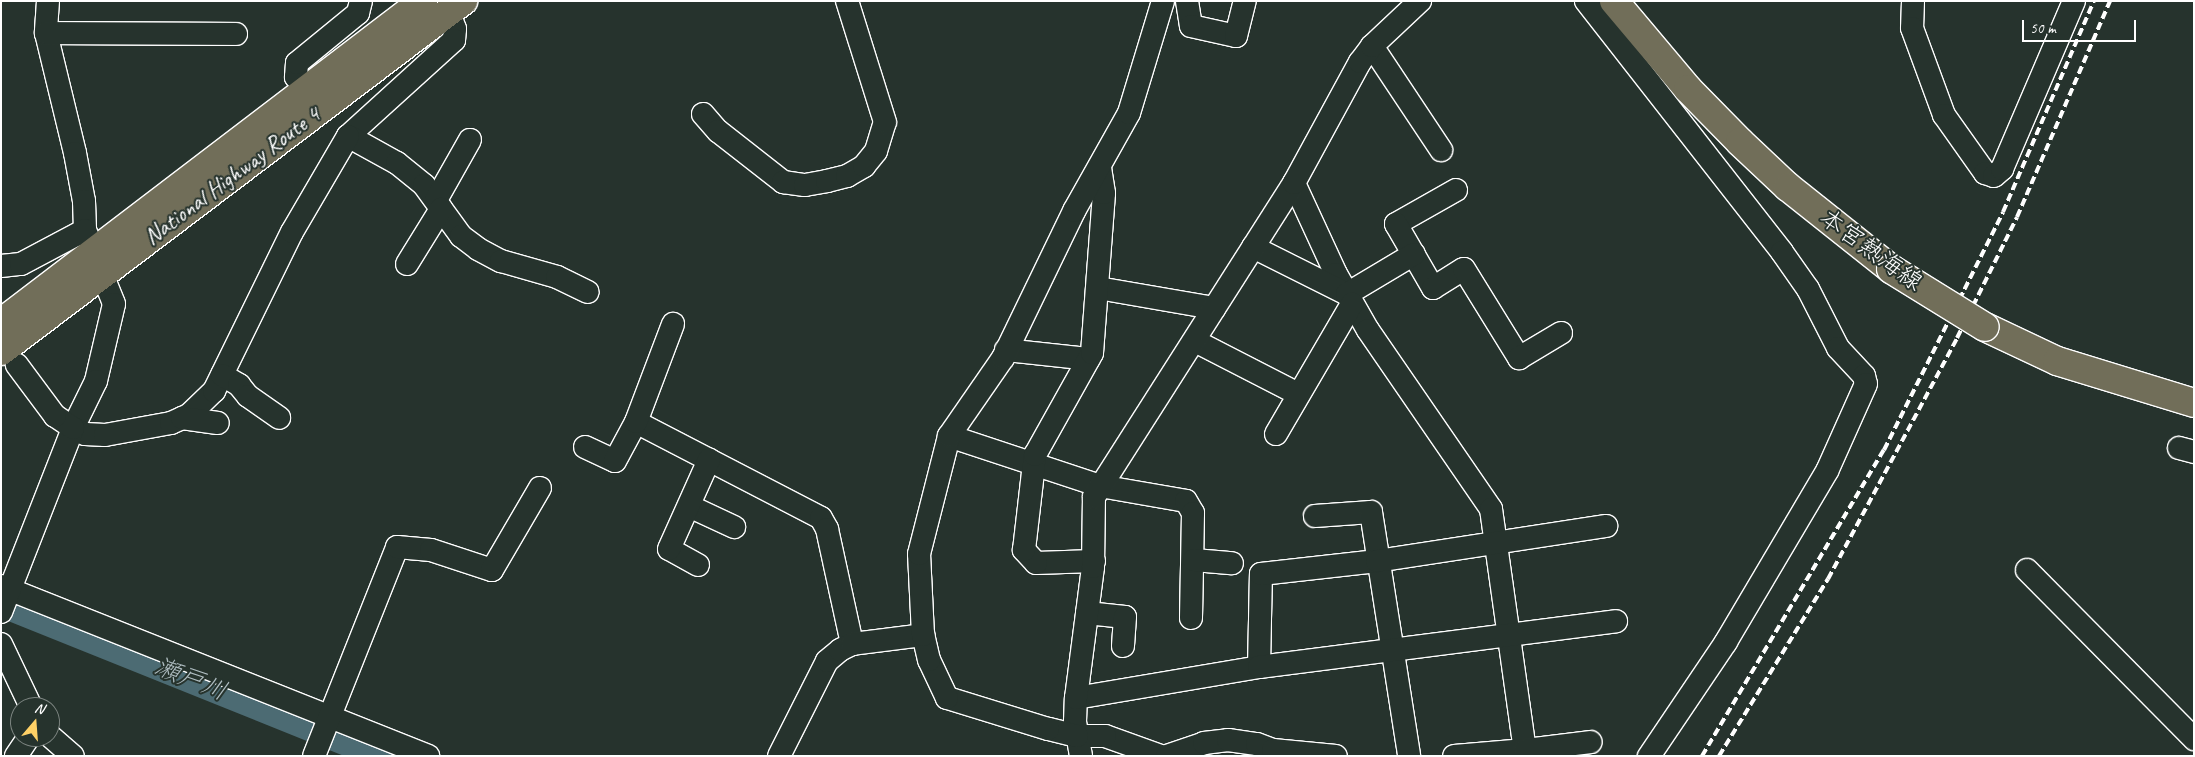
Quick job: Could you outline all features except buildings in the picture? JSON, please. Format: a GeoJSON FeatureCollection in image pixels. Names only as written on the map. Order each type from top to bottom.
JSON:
{"type":"FeatureCollection","features":[{"type":"Feature","properties":{"kind":"main road","name":"National Highway Route 4"},"geometry":{"type":"LineString","coordinates":[[1,323],[423,1]]}},
{"type":"Feature","properties":{"kind":"main road","name":"本宮熱海線"},"geometry":{"type":"LineString","coordinates":[[1614,1],[1688,89],[1740,142],[1788,188],[1891,269],[1985,327],[2057,361],[2194,402]]}},
{"type":"Feature","properties":{"kind":"main road","name":"National Highway Route 4"},"geometry":{"type":"LineString","coordinates":[[9,358],[94,253],[456,7]]}},
{"type":"Feature","properties":{"kind":"street"},"geometry":{"type":"LineString","coordinates":[[48,1],[46,33],[77,163],[94,253],[114,304],[96,381],[73,428],[5,596],[428,756]]}},
{"type":"Feature","properties":{"kind":"street"},"geometry":{"type":"LineString","coordinates":[[307,91],[296,77],[297,62],[358,13],[361,1]]}},
{"type":"Feature","properties":{"kind":"street"},"geometry":{"type":"LineString","coordinates":[[704,114],[718,131],[757,165],[782,182],[805,185],[847,176],[864,166],[882,140],[885,122],[847,1]]}},
{"type":"Feature","properties":{"kind":"street"},"geometry":{"type":"LineString","coordinates":[[1161,756],[1105,736],[1079,746],[947,698],[929,660],[923,634],[919,554],[949,436],[1006,350],[1074,212],[1129,113],[1162,1]]}},
{"type":"Feature","properties":{"kind":"street"},"geometry":{"type":"LineString","coordinates":[[1188,1],[1191,26],[1236,36],[1245,1]]}},
{"type":"Feature","properties":{"kind":"street"},"geometry":{"type":"LineString","coordinates":[[1079,746],[1076,698],[1094,561],[1093,512],[1100,486],[1195,342],[1214,308],[1294,183],[1347,83],[1372,46],[1420,1]]}},
{"type":"Feature","properties":{"kind":"street"},"geometry":{"type":"LineString","coordinates":[[1586,1],[1782,252],[1808,289],[1838,348],[1864,376],[1866,384],[1828,471],[1726,642],[1648,756]]}},
{"type":"Feature","properties":{"kind":"street"},"geometry":{"type":"LineString","coordinates":[[1908,5],[1912,28],[1947,122],[1985,173],[1994,176],[2002,170],[2074,1]]}},
{"type":"Feature","properties":{"kind":"street"},"geometry":{"type":"LineString","coordinates":[[182,418],[203,404],[222,375],[292,232],[348,136],[454,40],[456,7]]}},
{"type":"Feature","properties":{"kind":"street"},"geometry":{"type":"LineString","coordinates":[[46,33],[236,34]]}},
{"type":"Feature","properties":{"kind":"street"},"geometry":{"type":"LineString","coordinates":[[1372,46],[1441,150]]}},
{"type":"Feature","properties":{"kind":"street"},"geometry":{"type":"LineString","coordinates":[[348,136],[397,163],[424,184],[461,236],[478,249],[501,261],[557,277],[588,292]]}},
{"type":"Feature","properties":{"kind":"street"},"geometry":{"type":"LineString","coordinates":[[406,264],[439,204],[470,140]]}},
{"type":"Feature","properties":{"kind":"street"},"geometry":{"type":"LineString","coordinates":[[1094,561],[1036,563],[1024,550],[1033,462],[1089,359],[1098,288],[1104,193],[1104,174],[1100,168]]}},
{"type":"Feature","properties":{"kind":"street"},"geometry":{"type":"LineString","coordinates":[[1294,183],[1350,299],[1490,509],[1497,545],[1525,750]]}},
{"type":"Feature","properties":{"kind":"street"},"geometry":{"type":"LineString","coordinates":[[1456,190],[1396,224],[1433,288],[1464,269],[1519,358],[1561,333]]}},
{"type":"Feature","properties":{"kind":"street"},"geometry":{"type":"LineString","coordinates":[[1253,247],[1350,299]]}},
{"type":"Feature","properties":{"kind":"street"},"geometry":{"type":"LineString","coordinates":[[1,266],[94,253]]}},
{"type":"Feature","properties":{"kind":"street"},"geometry":{"type":"LineString","coordinates":[[1276,434],[1350,299],[1414,254]]}},
{"type":"Feature","properties":{"kind":"street"},"geometry":{"type":"LineString","coordinates":[[1098,288],[1214,308]]}},
{"type":"Feature","properties":{"kind":"street"},"geometry":{"type":"LineString","coordinates":[[585,447],[615,461],[636,422],[673,324]]}},
{"type":"Feature","properties":{"kind":"street"},"geometry":{"type":"LineString","coordinates":[[1195,342],[1298,394]]}},
{"type":"Feature","properties":{"kind":"street"},"geometry":{"type":"LineString","coordinates":[[1006,350],[1089,359]]}},
{"type":"Feature","properties":{"kind":"street"},"geometry":{"type":"LineString","coordinates":[[9,358],[55,416],[85,434],[105,435],[182,418],[218,423]]}},
{"type":"Feature","properties":{"kind":"street"},"geometry":{"type":"LineString","coordinates":[[222,375],[239,384],[248,396],[279,418]]}},
{"type":"Feature","properties":{"kind":"street"},"geometry":{"type":"LineString","coordinates":[[636,422],[821,518],[827,529],[852,644]]}},
{"type":"Feature","properties":{"kind":"street"},"geometry":{"type":"LineString","coordinates":[[949,436],[1033,462],[1100,486],[1186,501],[1193,513],[1194,560],[1191,618]]}},
{"type":"Feature","properties":{"kind":"street"},"geometry":{"type":"LineString","coordinates":[[698,565],[669,549],[709,460]]}},
{"type":"Feature","properties":{"kind":"street"},"geometry":{"type":"LineString","coordinates":[[315,752],[397,547],[431,550],[492,570],[540,488]]}},
{"type":"Feature","properties":{"kind":"street"},"geometry":{"type":"LineString","coordinates":[[689,506],[734,527]]}},
{"type":"Feature","properties":{"kind":"street"},"geometry":{"type":"LineString","coordinates":[[1315,516],[1371,512],[1390,650],[1409,756]]}},
{"type":"Feature","properties":{"kind":"street"},"geometry":{"type":"LineString","coordinates":[[1259,667],[1261,574],[1497,545],[1606,526]]}},
{"type":"Feature","properties":{"kind":"street"},"geometry":{"type":"LineString","coordinates":[[1194,560],[1232,564]]}},
{"type":"Feature","properties":{"kind":"street"},"geometry":{"type":"LineString","coordinates":[[2027,570],[2194,739]]}},
{"type":"Feature","properties":{"kind":"street"},"geometry":{"type":"LineString","coordinates":[[1087,612],[1125,617],[1122,646]]}},
{"type":"Feature","properties":{"kind":"street"},"geometry":{"type":"LineString","coordinates":[[1076,698],[1259,667],[1616,621]]}},
{"type":"Feature","properties":{"kind":"street"},"geometry":{"type":"LineString","coordinates":[[779,756],[827,660],[852,644],[923,634]]}},
{"type":"Feature","properties":{"kind":"street"},"geometry":{"type":"LineString","coordinates":[[1,644],[26,697]]}},
{"type":"Feature","properties":{"kind":"street"},"geometry":{"type":"LineString","coordinates":[[1167,756],[1204,743],[1228,740],[1257,744],[1273,750],[1336,756]]}},
{"type":"Feature","properties":{"kind":"street"},"geometry":{"type":"LineString","coordinates":[[1454,756],[1591,742]]}},
{"type":"Feature","properties":{"kind":"street"},"geometry":{"type":"LineString","coordinates":[[60,744],[74,756]]}},
{"type":"Feature","properties":{"kind":"waterway","name":"瀬戸川"},"geometry":{"type":"LineString","coordinates":[[1,603],[381,756]]}},
{"type":"Feature","properties":{"kind":"railway"},"geometry":{"type":"LineString","coordinates":[[1702,756],[1884,450],[2003,212],[2094,1]]}},
{"type":"Feature","properties":{"kind":"railway"},"geometry":{"type":"LineString","coordinates":[[1719,756],[1828,579],[1957,338],[2017,217],[2110,1]]}}]}
